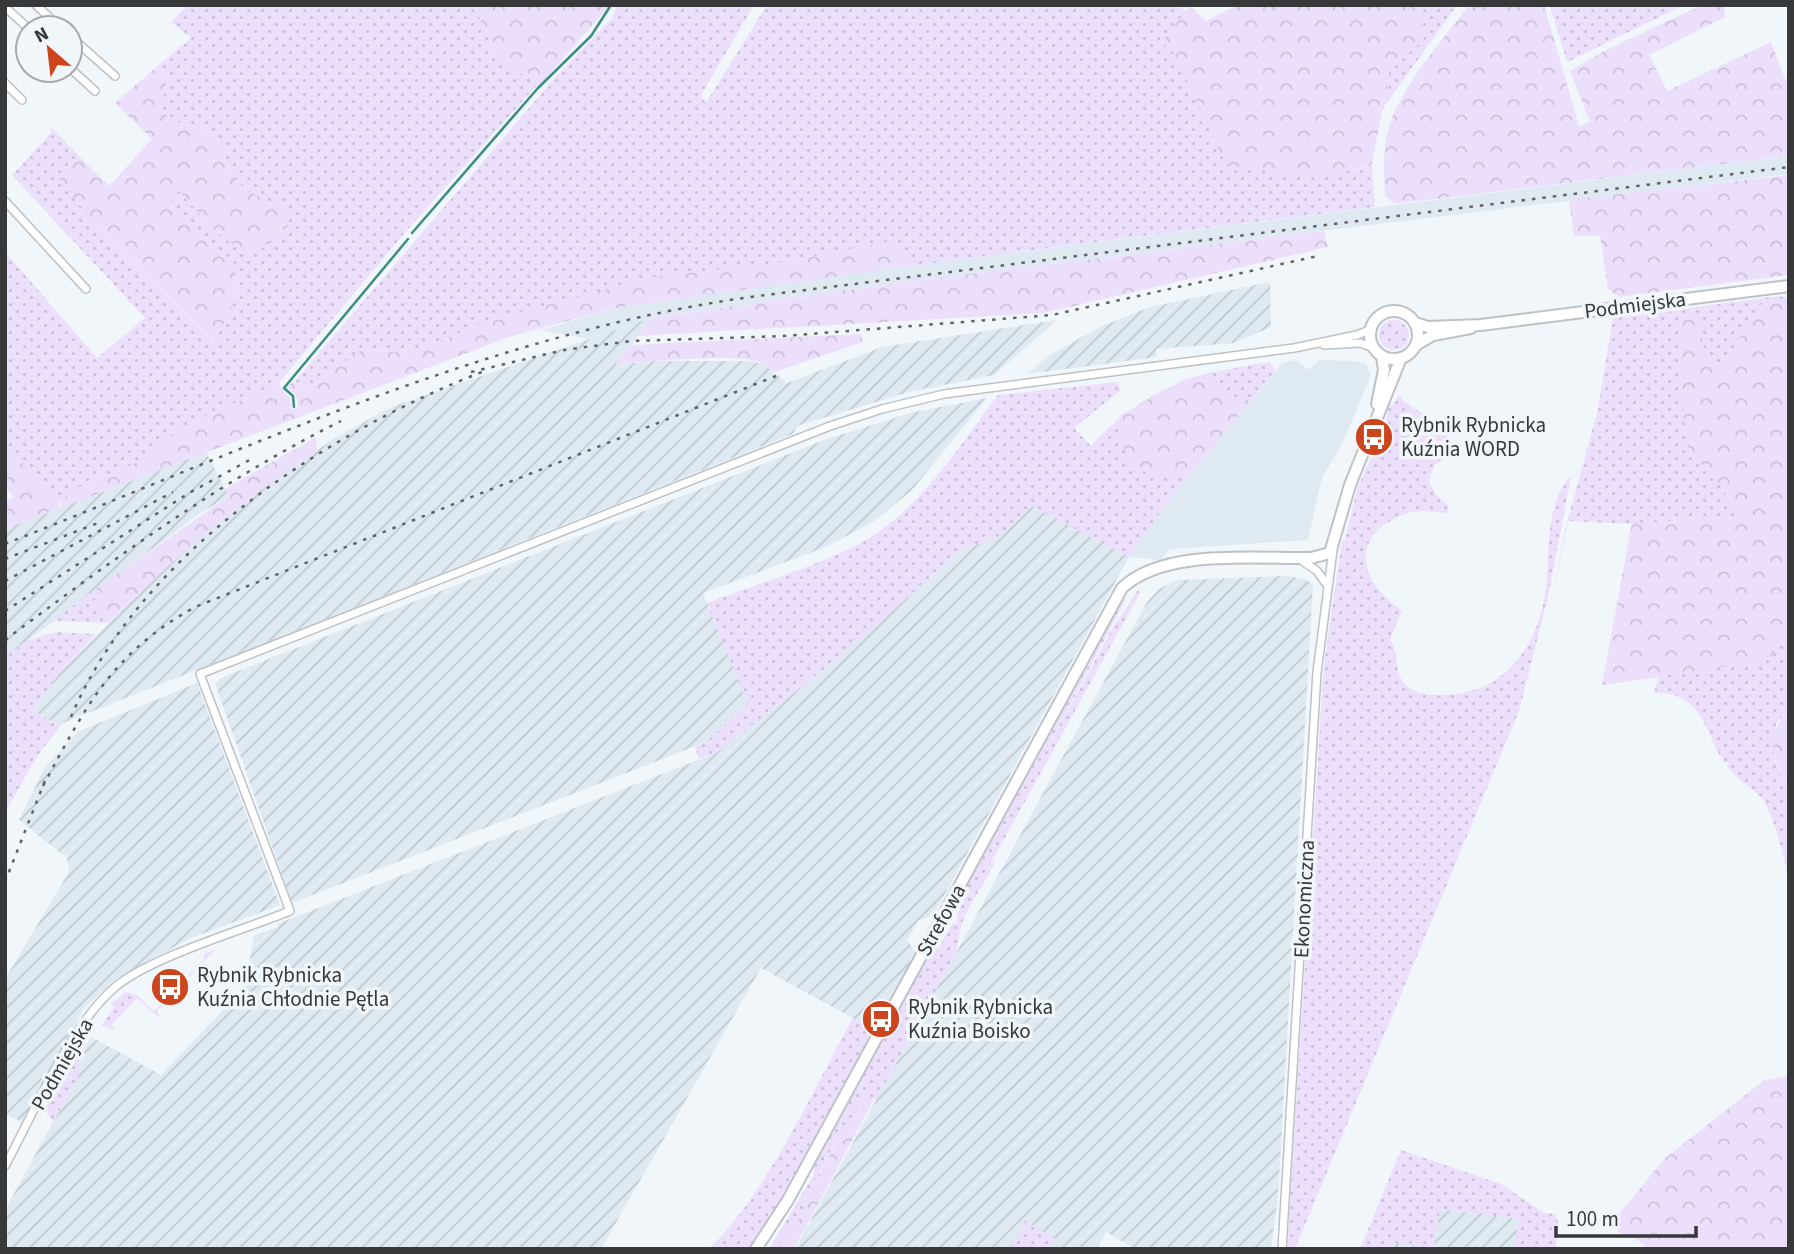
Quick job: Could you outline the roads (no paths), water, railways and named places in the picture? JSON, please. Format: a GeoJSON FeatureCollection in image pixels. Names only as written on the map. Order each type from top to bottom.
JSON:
{"type":"FeatureCollection","features":[{"type":"Feature","properties":{"kind":"street"},"geometry":{"type":"LineString","coordinates":[[84,48],[115,76]]}},
{"type":"Feature","properties":{"kind":"street"},"geometry":{"type":"LineString","coordinates":[[84,81],[95,91]]}},
{"type":"Feature","properties":{"kind":"street"},"geometry":{"type":"LineString","coordinates":[[5,83],[22,100]]}},
{"type":"Feature","properties":{"kind":"street"},"geometry":{"type":"LineString","coordinates":[[5,201],[86,289]]}},
{"type":"Feature","properties":{"kind":"street","name":"Podmiejska"},"geometry":{"type":"LineString","coordinates":[[1416,345],[1433,335],[1481,325],[1789,286]]}},
{"type":"Feature","properties":{"kind":"street"},"geometry":{"type":"LineString","coordinates":[[1392,312],[1405,314],[1415,323],[1418,334],[1416,345],[1401,358],[1378,352],[1360,343],[1316,345],[1371,329],[1380,317],[1392,312]]}},
{"type":"Feature","properties":{"kind":"street","name":"Podmiejska"},"geometry":{"type":"LineString","coordinates":[[1415,323],[1428,327],[1481,325]]}},
{"type":"Feature","properties":{"kind":"street"},"geometry":{"type":"LineString","coordinates":[[1371,329],[1378,352]]}},
{"type":"Feature","properties":{"kind":"street","name":"Podmiejska"},"geometry":{"type":"LineString","coordinates":[[5,1166],[80,1028],[115,987],[146,969],[290,911],[200,674],[873,411],[967,390],[1316,345]]}},
{"type":"Feature","properties":{"kind":"street","name":"Ekonomiczna"},"geometry":{"type":"LineString","coordinates":[[1374,419],[1384,370],[1378,352]]}},
{"type":"Feature","properties":{"kind":"street","name":"Ekonomiczna"},"geometry":{"type":"LineString","coordinates":[[1282,1249],[1317,672],[1328,585],[1344,502],[1374,419],[1401,358]]}},
{"type":"Feature","properties":{"kind":"street"},"geometry":{"type":"LineString","coordinates":[[1299,558],[1321,557],[1333,550]]}},
{"type":"Feature","properties":{"kind":"street"},"geometry":{"type":"LineString","coordinates":[[1299,558],[1321,574],[1328,585]]}},
{"type":"Feature","properties":{"kind":"street","name":"Strefowa"},"geometry":{"type":"LineString","coordinates":[[756,1249],[788,1200],[1122,589],[1144,573],[1177,563],[1299,558]]}},
{"type":"Feature","properties":{"kind":"waterway"},"geometry":{"type":"LineString","coordinates":[[412,233],[538,88],[591,36],[611,5]]}},
{"type":"Feature","properties":{"kind":"waterway"},"geometry":{"type":"LineString","coordinates":[[294,407],[293,396],[284,388],[408,239]]}},
{"type":"Feature","properties":{"kind":"railway"},"geometry":{"type":"LineString","coordinates":[[5,544],[371,398],[464,366],[653,314],[750,297],[1789,167]]}},
{"type":"Feature","properties":{"kind":"railway"},"geometry":{"type":"LineString","coordinates":[[471,372],[564,350],[631,341],[784,336],[1052,315],[1318,256]]}},
{"type":"Feature","properties":{"kind":"railway"},"geometry":{"type":"LineString","coordinates":[[71,717],[102,658],[142,603],[189,553],[242,507],[300,466],[360,429],[421,398],[482,372]]}},
{"type":"Feature","properties":{"kind":"railway"},"geometry":{"type":"LineString","coordinates":[[43,786],[73,731],[104,684],[142,643],[195,607],[776,376]]}},
{"type":"Feature","properties":{"kind":"railway"},"geometry":{"type":"LineString","coordinates":[[5,640],[168,523],[253,469],[341,421]]}},
{"type":"Feature","properties":{"kind":"railway"},"geometry":{"type":"LineString","coordinates":[[5,611],[189,493],[255,457]]}},
{"type":"Feature","properties":{"kind":"railway"},"geometry":{"type":"LineString","coordinates":[[5,581],[173,492]]}},
{"type":"Feature","properties":{"kind":"railway"},"geometry":{"type":"LineString","coordinates":[[5,559],[98,523]]}},
{"type":"Feature","properties":{"kind":"railway"},"geometry":{"type":"LineString","coordinates":[[5,882],[46,778]]}},
{"type":"Feature","properties":{"kind":"place","name":"Rybnik Rybnicka Kuźnia WORD"},"geometry":{"type":"Point","coordinates":[1374,437]}},
{"type":"Feature","properties":{"kind":"place","name":"Rybnik Rybnicka Kuźnia Chłodnie Pętla"},"geometry":{"type":"Point","coordinates":[170,987]}},
{"type":"Feature","properties":{"kind":"place","name":"Rybnik Rybnicka Kuźnia Boisko"},"geometry":{"type":"Point","coordinates":[881,1019]}}]}
